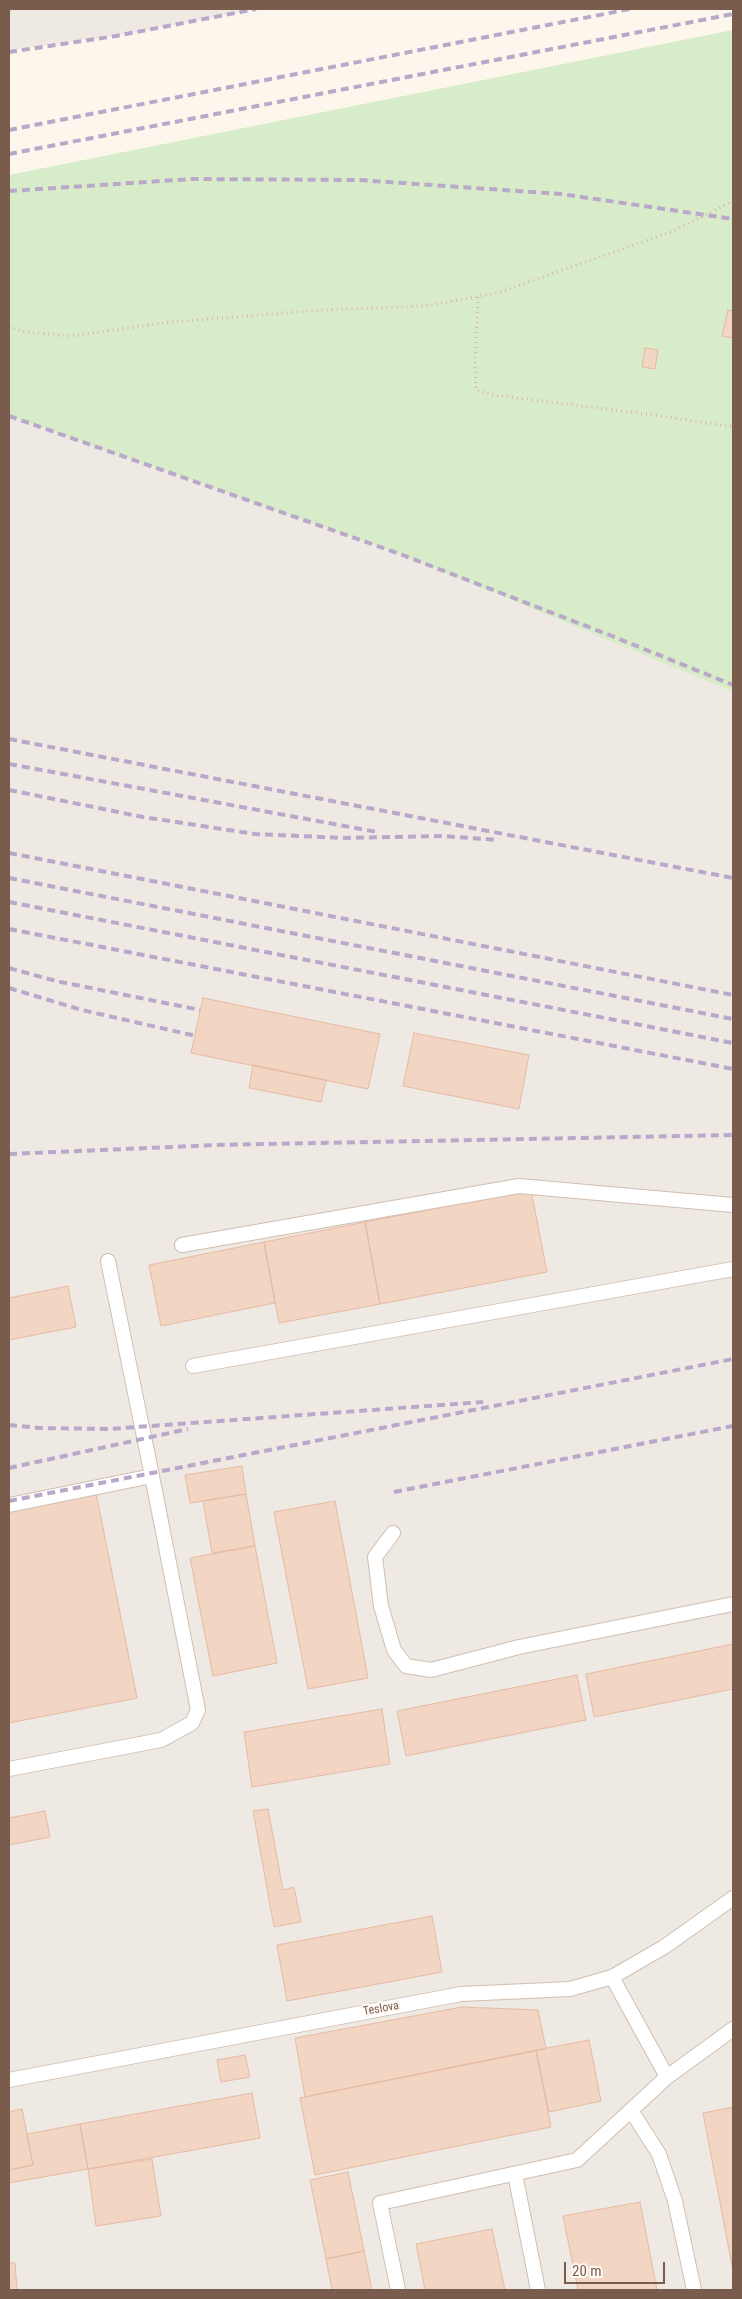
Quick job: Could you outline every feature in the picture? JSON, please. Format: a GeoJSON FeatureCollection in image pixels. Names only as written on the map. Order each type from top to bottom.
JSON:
{"type":"FeatureCollection","features":[{"type":"Feature","properties":{"kind":"lane"},"geometry":{"type":"LineString","coordinates":[[182,1245],[519,1186],[733,1205]]}},
{"type":"Feature","properties":{"kind":"lane"},"geometry":{"type":"LineString","coordinates":[[9,1769],[161,1740],[192,1723],[198,1710],[108,1261]]}},
{"type":"Feature","properties":{"kind":"lane"},"geometry":{"type":"LineString","coordinates":[[192,1366],[733,1269]]}},
{"type":"Feature","properties":{"kind":"lane"},"geometry":{"type":"LineString","coordinates":[[9,1505],[152,1476]]}},
{"type":"Feature","properties":{"kind":"lane"},"geometry":{"type":"LineString","coordinates":[[393,1533],[375,1557],[381,1606],[394,1650],[406,1666],[431,1670],[520,1647],[733,1604]]}},
{"type":"Feature","properties":{"kind":"lane","name":"Teslova"},"geometry":{"type":"LineString","coordinates":[[9,2080],[461,1994],[570,1989],[612,1978],[664,1947],[733,1898]]}},
{"type":"Feature","properties":{"kind":"lane"},"geometry":{"type":"LineString","coordinates":[[612,1978],[668,2077]]}},
{"type":"Feature","properties":{"kind":"lane"},"geometry":{"type":"LineString","coordinates":[[398,2290],[380,2203],[577,2160],[632,2112],[668,2077],[733,2030]]}},
{"type":"Feature","properties":{"kind":"lane"},"geometry":{"type":"LineString","coordinates":[[632,2112],[659,2154],[676,2202],[694,2290]]}},
{"type":"Feature","properties":{"kind":"lane"},"geometry":{"type":"LineString","coordinates":[[515,2174],[538,2290]]}},
{"type":"Feature","properties":{"kind":"path"},"geometry":{"type":"LineString","coordinates":[[9,327],[25,332],[71,336],[170,322],[322,310],[425,306],[497,294],[671,232],[733,201]]}},
{"type":"Feature","properties":{"kind":"path"},"geometry":{"type":"LineString","coordinates":[[478,297],[475,365],[476,390],[493,395],[647,414],[733,427]]}},
{"type":"Feature","properties":{"kind":"shaded area"},"geometry":{"type":"Polygon","coordinates":[[[9,9],[256,9],[116,36],[9,50],[9,9]]]}},
{"type":"Feature","properties":{"kind":"shaded area"},"geometry":{"type":"Polygon","coordinates":[[[9,416],[400,554],[733,692],[733,2290],[9,2290],[9,416]]]}},
{"type":"Feature","properties":{"kind":"green space"},"geometry":{"type":"Polygon","coordinates":[[[733,30],[733,692],[400,554],[9,416],[9,175],[733,30]]]}},
{"type":"Feature","properties":{"kind":"building"},"geometry":{"type":"Polygon","coordinates":[[[728,310],[733,311],[733,338],[722,336],[728,310]]]}},
{"type":"Feature","properties":{"kind":"building"},"geometry":{"type":"Polygon","coordinates":[[[645,348],[658,350],[655,369],[642,367],[645,348]]]}},
{"type":"Feature","properties":{"kind":"building"},"geometry":{"type":"Polygon","coordinates":[[[203,998],[380,1034],[368,1089],[191,1053],[203,998]]]}},
{"type":"Feature","properties":{"kind":"building"},"geometry":{"type":"Polygon","coordinates":[[[414,1033],[529,1055],[519,1109],[403,1086],[414,1033]]]}},
{"type":"Feature","properties":{"kind":"building"},"geometry":{"type":"Polygon","coordinates":[[[253,1065],[326,1080],[321,1102],[249,1088],[253,1065]]]}},
{"type":"Feature","properties":{"kind":"building"},"geometry":{"type":"Polygon","coordinates":[[[531,1190],[547,1272],[380,1304],[365,1222],[531,1190]]]}},
{"type":"Feature","properties":{"kind":"building"},"geometry":{"type":"Polygon","coordinates":[[[365,1222],[380,1304],[279,1323],[264,1242],[365,1222]]]}},
{"type":"Feature","properties":{"kind":"building"},"geometry":{"type":"Polygon","coordinates":[[[264,1242],[275,1303],[161,1326],[149,1265],[264,1242]]]}},
{"type":"Feature","properties":{"kind":"building"},"geometry":{"type":"Polygon","coordinates":[[[68,1286],[76,1327],[9,1340],[9,1298],[68,1286]]]}},
{"type":"Feature","properties":{"kind":"building"},"geometry":{"type":"Polygon","coordinates":[[[242,1466],[246,1494],[190,1503],[185,1475],[242,1466]]]}},
{"type":"Feature","properties":{"kind":"building"},"geometry":{"type":"Polygon","coordinates":[[[96,1493],[137,1698],[9,1723],[9,1510],[96,1493]]]}},
{"type":"Feature","properties":{"kind":"building"},"geometry":{"type":"Polygon","coordinates":[[[246,1494],[255,1546],[212,1553],[203,1501],[246,1494]]]}},
{"type":"Feature","properties":{"kind":"building"},"geometry":{"type":"Polygon","coordinates":[[[335,1501],[368,1678],[308,1689],[274,1512],[335,1501]]]}},
{"type":"Feature","properties":{"kind":"building"},"geometry":{"type":"Polygon","coordinates":[[[255,1546],[277,1663],[213,1676],[190,1558],[255,1546]]]}},
{"type":"Feature","properties":{"kind":"building"},"geometry":{"type":"Polygon","coordinates":[[[733,1644],[733,1689],[594,1717],[586,1674],[733,1644]]]}},
{"type":"Feature","properties":{"kind":"building"},"geometry":{"type":"Polygon","coordinates":[[[577,1675],[586,1720],[406,1756],[397,1711],[577,1675]]]}},
{"type":"Feature","properties":{"kind":"building"},"geometry":{"type":"Polygon","coordinates":[[[382,1709],[390,1764],[252,1787],[244,1732],[382,1709]]]}},
{"type":"Feature","properties":{"kind":"building"},"geometry":{"type":"Polygon","coordinates":[[[268,1809],[283,1890],[294,1887],[301,1922],[274,1927],[253,1811],[268,1809]]]}},
{"type":"Feature","properties":{"kind":"building"},"geometry":{"type":"Polygon","coordinates":[[[45,1811],[50,1837],[9,1845],[9,1818],[45,1811]]]}},
{"type":"Feature","properties":{"kind":"building"},"geometry":{"type":"Polygon","coordinates":[[[432,1916],[442,1972],[287,2001],[277,1945],[432,1916]]]}},
{"type":"Feature","properties":{"kind":"building"},"geometry":{"type":"Polygon","coordinates":[[[462,2007],[538,2010],[546,2049],[305,2097],[295,2038],[462,2007]]]}},
{"type":"Feature","properties":{"kind":"building"},"geometry":{"type":"Polygon","coordinates":[[[589,2040],[601,2101],[549,2112],[536,2050],[589,2040]]]}},
{"type":"Feature","properties":{"kind":"building"},"geometry":{"type":"Polygon","coordinates":[[[536,2050],[551,2127],[315,2175],[300,2098],[536,2050]]]}},
{"type":"Feature","properties":{"kind":"building"},"geometry":{"type":"Polygon","coordinates":[[[245,2055],[250,2077],[221,2082],[217,2060],[245,2055]]]}},
{"type":"Feature","properties":{"kind":"building"},"geometry":{"type":"Polygon","coordinates":[[[252,2093],[260,2138],[88,2169],[80,2124],[252,2093]]]}},
{"type":"Feature","properties":{"kind":"building"},"geometry":{"type":"Polygon","coordinates":[[[733,2107],[733,2271],[703,2113],[733,2107]]]}},
{"type":"Feature","properties":{"kind":"building"},"geometry":{"type":"Polygon","coordinates":[[[22,2109],[33,2165],[9,2170],[9,2112],[22,2109]]]}},
{"type":"Feature","properties":{"kind":"building"},"geometry":{"type":"Polygon","coordinates":[[[80,2124],[88,2169],[9,2183],[9,2170],[33,2165],[27,2134],[80,2124]]]}},
{"type":"Feature","properties":{"kind":"building"},"geometry":{"type":"Polygon","coordinates":[[[152,2159],[161,2216],[96,2226],[88,2169],[152,2159]]]}},
{"type":"Feature","properties":{"kind":"building"},"geometry":{"type":"Polygon","coordinates":[[[348,2172],[364,2251],[326,2259],[310,2180],[348,2172]]]}},
{"type":"Feature","properties":{"kind":"building"},"geometry":{"type":"Polygon","coordinates":[[[640,2202],[657,2290],[578,2290],[563,2216],[640,2202]]]}},
{"type":"Feature","properties":{"kind":"building"},"geometry":{"type":"Polygon","coordinates":[[[492,2229],[505,2290],[425,2290],[416,2244],[492,2229]]]}},
{"type":"Feature","properties":{"kind":"building"},"geometry":{"type":"Polygon","coordinates":[[[364,2251],[372,2290],[332,2290],[326,2259],[364,2251]]]}},
{"type":"Feature","properties":{"kind":"building"},"geometry":{"type":"Polygon","coordinates":[[[9,2263],[15,2263],[17,2290],[9,2290],[9,2263]]]}},
{"type":"Feature","properties":{"kind":"railway"},"geometry":{"type":"LineString","coordinates":[[9,52],[116,36],[256,9]]}},
{"type":"Feature","properties":{"kind":"railway"},"geometry":{"type":"LineString","coordinates":[[9,130],[630,9]]}},
{"type":"Feature","properties":{"kind":"railway"},"geometry":{"type":"LineString","coordinates":[[9,154],[733,14]]}},
{"type":"Feature","properties":{"kind":"railway"},"geometry":{"type":"LineString","coordinates":[[9,191],[192,179],[359,180],[561,194],[733,219]]}},
{"type":"Feature","properties":{"kind":"railway"},"geometry":{"type":"LineString","coordinates":[[9,416],[400,554],[733,685]]}},
{"type":"Feature","properties":{"kind":"railway"},"geometry":{"type":"LineString","coordinates":[[9,739],[733,878]]}},
{"type":"Feature","properties":{"kind":"railway"},"geometry":{"type":"LineString","coordinates":[[9,764],[377,832]]}},
{"type":"Feature","properties":{"kind":"railway"},"geometry":{"type":"LineString","coordinates":[[9,790],[143,817],[255,834],[344,838],[442,836],[499,840]]}},
{"type":"Feature","properties":{"kind":"railway"},"geometry":{"type":"LineString","coordinates":[[9,853],[733,995]]}},
{"type":"Feature","properties":{"kind":"railway"},"geometry":{"type":"LineString","coordinates":[[9,878],[733,1019]]}},
{"type":"Feature","properties":{"kind":"railway"},"geometry":{"type":"LineString","coordinates":[[9,902],[733,1043]]}},
{"type":"Feature","properties":{"kind":"railway"},"geometry":{"type":"LineString","coordinates":[[9,929],[733,1069]]}},
{"type":"Feature","properties":{"kind":"railway"},"geometry":{"type":"LineString","coordinates":[[9,968],[56,981],[200,1010]]}},
{"type":"Feature","properties":{"kind":"railway"},"geometry":{"type":"LineString","coordinates":[[9,988],[82,1010],[196,1036]]}},
{"type":"Feature","properties":{"kind":"railway"},"geometry":{"type":"LineString","coordinates":[[9,1154],[217,1145],[733,1135]]}},
{"type":"Feature","properties":{"kind":"railway"},"geometry":{"type":"LineString","coordinates":[[9,1501],[733,1359]]}},
{"type":"Feature","properties":{"kind":"railway"},"geometry":{"type":"LineString","coordinates":[[9,1425],[39,1428],[109,1429],[483,1402]]}},
{"type":"Feature","properties":{"kind":"railway"},"geometry":{"type":"LineString","coordinates":[[394,1492],[733,1426]]}},
{"type":"Feature","properties":{"kind":"railway"},"geometry":{"type":"LineString","coordinates":[[9,1468],[188,1429]]}}]}
